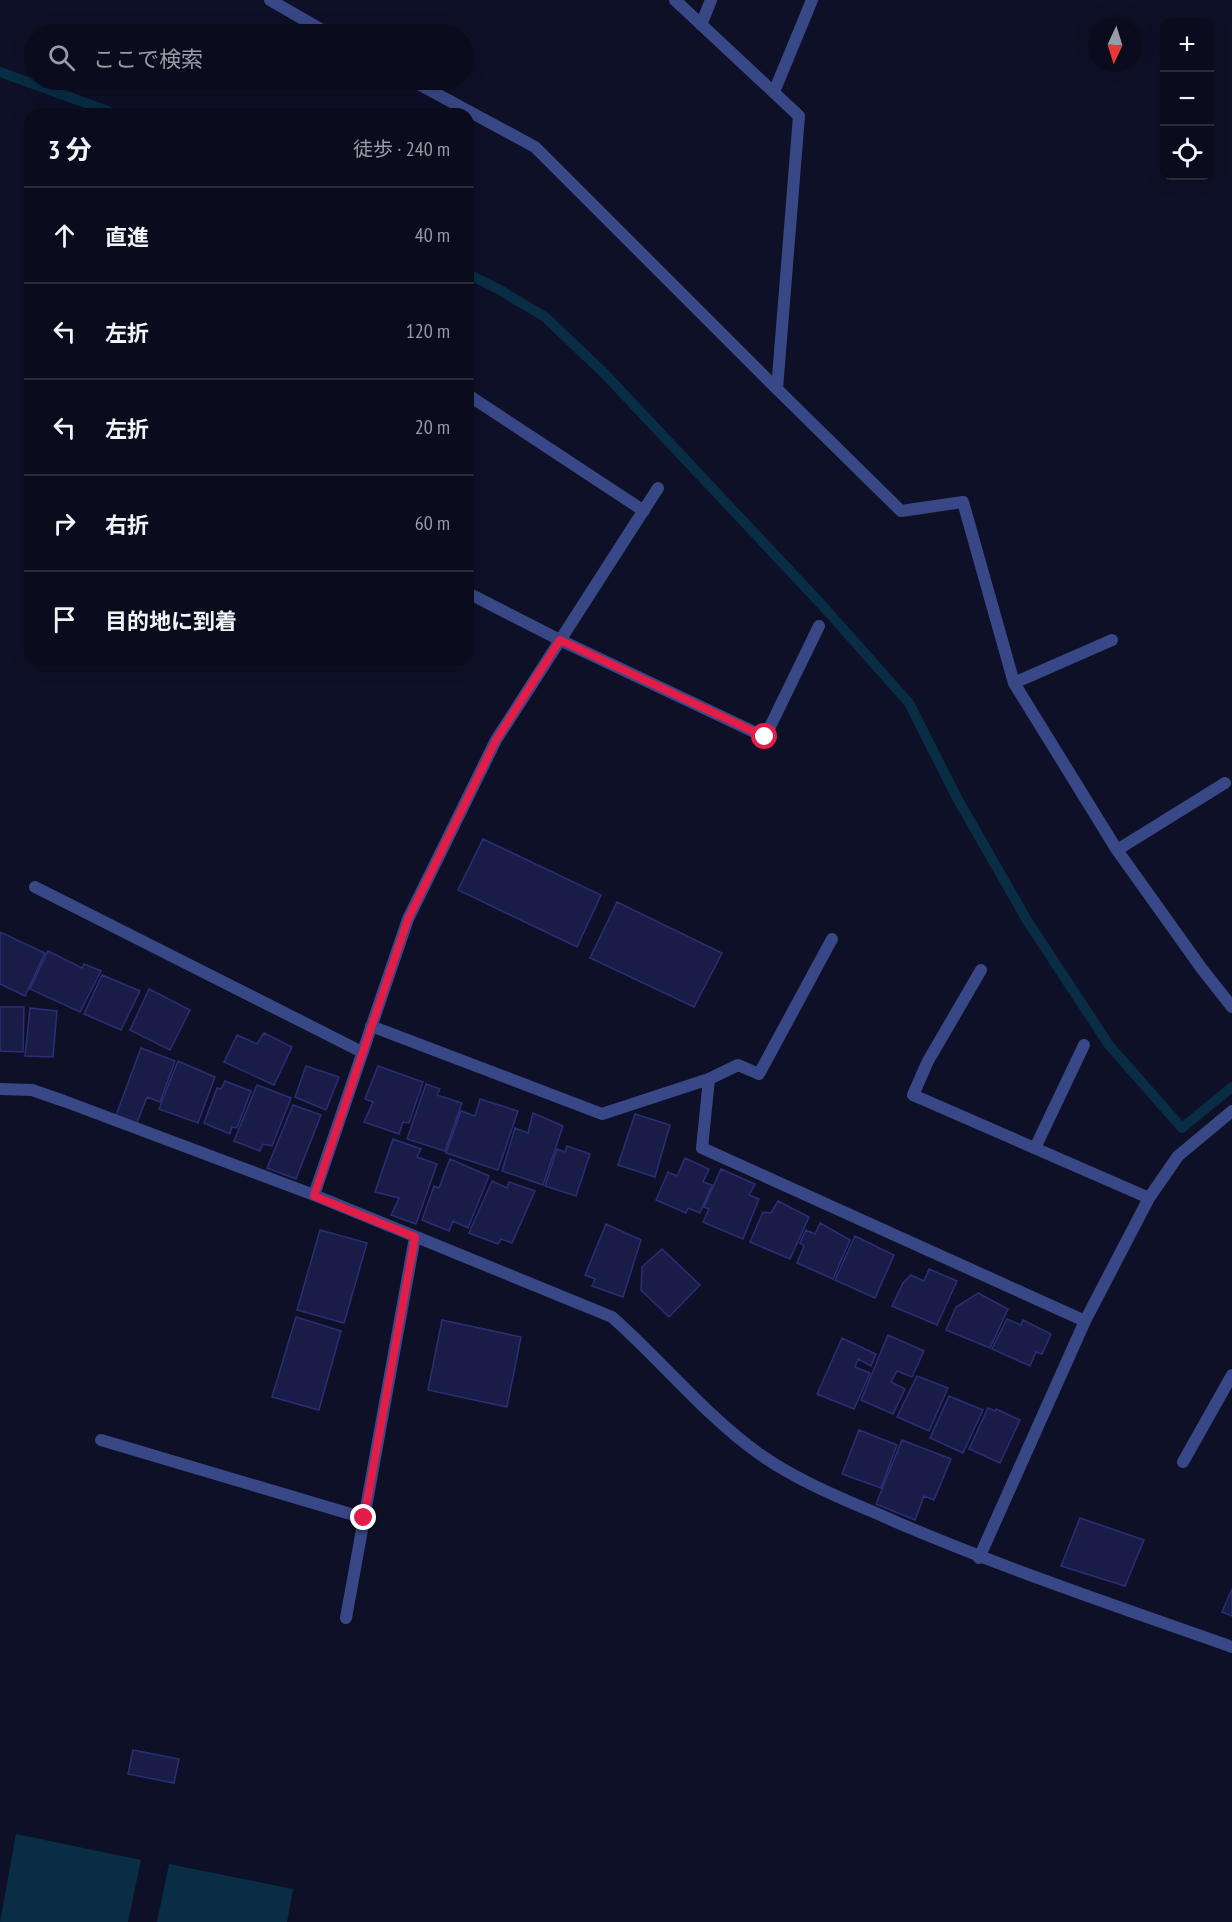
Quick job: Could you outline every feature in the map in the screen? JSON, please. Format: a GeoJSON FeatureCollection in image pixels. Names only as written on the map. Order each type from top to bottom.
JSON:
{"type":"FeatureCollection","features":[{"type":"Feature","properties":{"kind":"street"},"geometry":{"type":"LineString","coordinates":[[270,0],[312,24]]}},
{"type":"Feature","properties":{"kind":"street"},"geometry":{"type":"LineString","coordinates":[[675,0],[799,116],[777,388]]}},
{"type":"Feature","properties":{"kind":"street"},"geometry":{"type":"LineString","coordinates":[[702,25],[711,0]]}},
{"type":"Feature","properties":{"kind":"street"},"geometry":{"type":"LineString","coordinates":[[774,92],[812,0]]}},
{"type":"Feature","properties":{"kind":"street"},"geometry":{"type":"LineString","coordinates":[[430,90],[463,108]]}},
{"type":"Feature","properties":{"kind":"street"},"geometry":{"type":"LineString","coordinates":[[474,114],[535,147],[901,511],[963,502],[1014,683],[1117,850],[1202,969],[1232,1006]]}},
{"type":"Feature","properties":{"kind":"street"},"geometry":{"type":"LineString","coordinates":[[474,399],[644,511]]}},
{"type":"Feature","properties":{"kind":"street"},"geometry":{"type":"LineString","coordinates":[[314,1196],[413,908],[496,740],[658,488]]}},
{"type":"Feature","properties":{"kind":"street"},"geometry":{"type":"LineString","coordinates":[[474,595],[560,640],[765,737],[819,626]]}},
{"type":"Feature","properties":{"kind":"street"},"geometry":{"type":"LineString","coordinates":[[1014,683],[1112,640]]}},
{"type":"Feature","properties":{"kind":"street"},"geometry":{"type":"LineString","coordinates":[[1117,850],[1225,783]]}},
{"type":"Feature","properties":{"kind":"street"},"geometry":{"type":"LineString","coordinates":[[35,887],[362,1052]]}},
{"type":"Feature","properties":{"kind":"street"},"geometry":{"type":"LineString","coordinates":[[371,1026],[602,1114],[709,1080],[738,1065],[759,1074],[832,939]]}},
{"type":"Feature","properties":{"kind":"street"},"geometry":{"type":"LineString","coordinates":[[981,970],[928,1061],[913,1095],[1149,1198]]}},
{"type":"Feature","properties":{"kind":"street"},"geometry":{"type":"LineString","coordinates":[[1035,1148],[1084,1045]]}},
{"type":"Feature","properties":{"kind":"street"},"geometry":{"type":"LineString","coordinates":[[709,1080],[702,1148],[1085,1321]]}},
{"type":"Feature","properties":{"kind":"street"},"geometry":{"type":"LineString","coordinates":[[0,1089],[32,1090],[64,1101],[314,1196],[612,1317],[646,1347],[711,1414],[758,1453],[809,1485],[979,1558],[1232,1647]]}},
{"type":"Feature","properties":{"kind":"street"},"geometry":{"type":"LineString","coordinates":[[979,1558],[1085,1321],[1149,1198],[1178,1156],[1232,1111]]}},
{"type":"Feature","properties":{"kind":"street"},"geometry":{"type":"LineString","coordinates":[[346,1618],[415,1237]]}},
{"type":"Feature","properties":{"kind":"street"},"geometry":{"type":"LineString","coordinates":[[1183,1462],[1232,1375]]}},
{"type":"Feature","properties":{"kind":"street"},"geometry":{"type":"LineString","coordinates":[[100,1440],[364,1518]]}},
{"type":"Feature","properties":{"kind":"water"},"geometry":{"type":"Polygon","coordinates":[[[16,1834],[141,1860],[128,1922],[0,1922],[16,1834]]]}},
{"type":"Feature","properties":{"kind":"water"},"geometry":{"type":"Polygon","coordinates":[[[169,1864],[293,1889],[287,1922],[157,1922],[169,1864]]]}},
{"type":"Feature","properties":{"kind":"building"},"geometry":{"type":"Polygon","coordinates":[[[483,839],[601,895],[577,947],[458,890],[483,839]]]}},
{"type":"Feature","properties":{"kind":"building"},"geometry":{"type":"Polygon","coordinates":[[[617,902],[722,953],[694,1007],[590,958],[617,902]]]}},
{"type":"Feature","properties":{"kind":"building"},"geometry":{"type":"Polygon","coordinates":[[[0,932],[45,953],[25,996],[0,984],[0,932]]]}},
{"type":"Feature","properties":{"kind":"building"},"geometry":{"type":"Polygon","coordinates":[[[48,951],[82,968],[84,964],[101,971],[80,1012],[30,989],[48,951]]]}},
{"type":"Feature","properties":{"kind":"building"},"geometry":{"type":"Polygon","coordinates":[[[102,975],[140,991],[121,1030],[84,1014],[102,975]]]}},
{"type":"Feature","properties":{"kind":"building"},"geometry":{"type":"Polygon","coordinates":[[[149,989],[190,1010],[170,1050],[130,1030],[149,989]]]}},
{"type":"Feature","properties":{"kind":"building"},"geometry":{"type":"Polygon","coordinates":[[[0,1007],[24,1007],[23,1052],[0,1051],[0,1007]]]}},
{"type":"Feature","properties":{"kind":"building"},"geometry":{"type":"Polygon","coordinates":[[[30,1008],[57,1011],[53,1057],[25,1056],[30,1008]]]}},
{"type":"Feature","properties":{"kind":"building"},"geometry":{"type":"Polygon","coordinates":[[[264,1033],[292,1047],[274,1085],[224,1062],[237,1035],[257,1044],[264,1033]]]}},
{"type":"Feature","properties":{"kind":"building"},"geometry":{"type":"Polygon","coordinates":[[[141,1048],[175,1061],[160,1102],[147,1097],[136,1125],[115,1118],[141,1048]]]}},
{"type":"Feature","properties":{"kind":"building"},"geometry":{"type":"Polygon","coordinates":[[[178,1061],[215,1077],[198,1123],[159,1109],[178,1061]]]}},
{"type":"Feature","properties":{"kind":"building"},"geometry":{"type":"Polygon","coordinates":[[[306,1066],[339,1077],[326,1110],[295,1097],[306,1066]]]}},
{"type":"Feature","properties":{"kind":"building"},"geometry":{"type":"Polygon","coordinates":[[[378,1066],[423,1082],[409,1123],[403,1122],[399,1134],[364,1122],[373,1102],[365,1099],[378,1066]]]}},
{"type":"Feature","properties":{"kind":"building"},"geometry":{"type":"Polygon","coordinates":[[[225,1081],[251,1091],[237,1128],[232,1127],[230,1134],[204,1123],[217,1088],[221,1089],[225,1081]]]}},
{"type":"Feature","properties":{"kind":"building"},"geometry":{"type":"Polygon","coordinates":[[[426,1084],[440,1089],[437,1095],[462,1103],[445,1151],[407,1139],[426,1084]]]}},
{"type":"Feature","properties":{"kind":"building"},"geometry":{"type":"Polygon","coordinates":[[[257,1085],[291,1098],[272,1146],[263,1144],[260,1151],[234,1141],[257,1085]]]}},
{"type":"Feature","properties":{"kind":"building"},"geometry":{"type":"Polygon","coordinates":[[[480,1099],[518,1111],[498,1170],[446,1153],[461,1111],[475,1116],[480,1099]]]}},
{"type":"Feature","properties":{"kind":"building"},"geometry":{"type":"Polygon","coordinates":[[[293,1105],[321,1115],[296,1179],[267,1168],[293,1105]]]}},
{"type":"Feature","properties":{"kind":"building"},"geometry":{"type":"Polygon","coordinates":[[[533,1113],[563,1126],[543,1185],[502,1171],[515,1128],[528,1133],[533,1113]]]}},
{"type":"Feature","properties":{"kind":"building"},"geometry":{"type":"Polygon","coordinates":[[[635,1114],[670,1125],[655,1177],[618,1165],[635,1114]]]}},
{"type":"Feature","properties":{"kind":"building"},"geometry":{"type":"Polygon","coordinates":[[[393,1139],[421,1149],[417,1157],[437,1164],[416,1224],[391,1215],[399,1198],[375,1192],[393,1139]]]}},
{"type":"Feature","properties":{"kind":"building"},"geometry":{"type":"Polygon","coordinates":[[[567,1146],[590,1154],[576,1196],[545,1186],[557,1149],[565,1152],[567,1146]]]}},
{"type":"Feature","properties":{"kind":"building"},"geometry":{"type":"Polygon","coordinates":[[[685,1158],[709,1169],[703,1182],[712,1185],[700,1213],[688,1208],[686,1213],[656,1200],[668,1172],[677,1176],[685,1158]]]}},
{"type":"Feature","properties":{"kind":"building"},"geometry":{"type":"Polygon","coordinates":[[[450,1159],[489,1176],[468,1228],[453,1221],[449,1231],[422,1220],[434,1186],[439,1188],[450,1159]]]}},
{"type":"Feature","properties":{"kind":"building"},"geometry":{"type":"Polygon","coordinates":[[[721,1169],[755,1184],[749,1195],[759,1199],[743,1239],[703,1222],[709,1209],[704,1207],[721,1169]]]}},
{"type":"Feature","properties":{"kind":"building"},"geometry":{"type":"Polygon","coordinates":[[[492,1181],[507,1188],[509,1182],[535,1191],[512,1243],[501,1239],[498,1244],[469,1233],[492,1181]]]}},
{"type":"Feature","properties":{"kind":"building"},"geometry":{"type":"Polygon","coordinates":[[[778,1201],[809,1217],[790,1259],[750,1242],[763,1212],[771,1213],[778,1201]]]}},
{"type":"Feature","properties":{"kind":"building"},"geometry":{"type":"Polygon","coordinates":[[[820,1223],[850,1240],[833,1279],[797,1263],[804,1246],[800,1243],[806,1230],[815,1234],[820,1223]]]}},
{"type":"Feature","properties":{"kind":"building"},"geometry":{"type":"Polygon","coordinates":[[[606,1224],[641,1240],[623,1297],[592,1286],[595,1279],[585,1275],[606,1224]]]}},
{"type":"Feature","properties":{"kind":"building"},"geometry":{"type":"Polygon","coordinates":[[[320,1230],[367,1243],[344,1323],[297,1310],[320,1230]]]}},
{"type":"Feature","properties":{"kind":"building"},"geometry":{"type":"Polygon","coordinates":[[[855,1236],[894,1255],[875,1298],[835,1280],[855,1236]]]}},
{"type":"Feature","properties":{"kind":"building"},"geometry":{"type":"Polygon","coordinates":[[[662,1249],[700,1285],[669,1317],[641,1290],[642,1267],[662,1249]]]}},
{"type":"Feature","properties":{"kind":"building"},"geometry":{"type":"Polygon","coordinates":[[[929,1269],[957,1281],[937,1325],[892,1306],[903,1283],[911,1275],[924,1281],[929,1269]]]}},
{"type":"Feature","properties":{"kind":"building"},"geometry":{"type":"Polygon","coordinates":[[[978,1293],[1008,1309],[990,1348],[946,1330],[956,1307],[978,1293]]]}},
{"type":"Feature","properties":{"kind":"building"},"geometry":{"type":"Polygon","coordinates":[[[296,1317],[341,1331],[319,1410],[272,1397],[296,1317]]]}},
{"type":"Feature","properties":{"kind":"building"},"geometry":{"type":"Polygon","coordinates":[[[1007,1319],[1021,1325],[1023,1320],[1051,1334],[1042,1354],[1036,1352],[1030,1366],[992,1349],[1007,1319]]]}},
{"type":"Feature","properties":{"kind":"building"},"geometry":{"type":"Polygon","coordinates":[[[442,1320],[521,1337],[507,1407],[428,1390],[442,1320]]]}},
{"type":"Feature","properties":{"kind":"building"},"geometry":{"type":"Polygon","coordinates":[[[888,1335],[924,1351],[912,1377],[897,1371],[891,1382],[905,1389],[893,1414],[861,1400],[888,1335]]]}},
{"type":"Feature","properties":{"kind":"building"},"geometry":{"type":"Polygon","coordinates":[[[842,1338],[876,1354],[871,1366],[858,1359],[855,1367],[870,1373],[854,1409],[817,1394],[842,1338]]]}},
{"type":"Feature","properties":{"kind":"building"},"geometry":{"type":"Polygon","coordinates":[[[917,1376],[948,1388],[929,1431],[897,1417],[917,1376]]]}},
{"type":"Feature","properties":{"kind":"building"},"geometry":{"type":"Polygon","coordinates":[[[949,1396],[983,1410],[963,1453],[930,1438],[949,1396]]]}},
{"type":"Feature","properties":{"kind":"building"},"geometry":{"type":"Polygon","coordinates":[[[988,1408],[995,1411],[996,1409],[1020,1420],[1000,1463],[969,1449],[988,1408]]]}},
{"type":"Feature","properties":{"kind":"building"},"geometry":{"type":"Polygon","coordinates":[[[859,1430],[897,1445],[881,1488],[842,1474],[859,1430]]]}},
{"type":"Feature","properties":{"kind":"building"},"geometry":{"type":"Polygon","coordinates":[[[902,1440],[951,1459],[934,1500],[924,1496],[915,1520],[876,1504],[902,1440]]]}},
{"type":"Feature","properties":{"kind":"building"},"geometry":{"type":"Polygon","coordinates":[[[1080,1518],[1144,1540],[1125,1586],[1061,1566],[1080,1518]]]}},
{"type":"Feature","properties":{"kind":"building"},"geometry":{"type":"Polygon","coordinates":[[[1232,1589],[1232,1616],[1222,1612],[1232,1589]]]}},
{"type":"Feature","properties":{"kind":"building"},"geometry":{"type":"Polygon","coordinates":[[[133,1750],[179,1759],[174,1783],[128,1774],[133,1750]]]}},
{"type":"Feature","properties":{"kind":"waterway"},"geometry":{"type":"LineString","coordinates":[[0,72],[24,81]]}},
{"type":"Feature","properties":{"kind":"waterway"},"geometry":{"type":"LineString","coordinates":[[50,90],[99,108]]}},
{"type":"Feature","properties":{"kind":"waterway"},"geometry":{"type":"LineString","coordinates":[[474,277],[545,317],[604,373],[822,605],[909,703],[957,798],[1028,922],[1109,1045],[1182,1128],[1232,1087]]}},
{"type":"Feature","properties":{"kind":"route"},"geometry":{"type":"LineString","coordinates":[[364,1518],[415,1237],[314,1196],[408,919],[496,740],[560,640],[765,737]]}}]}
